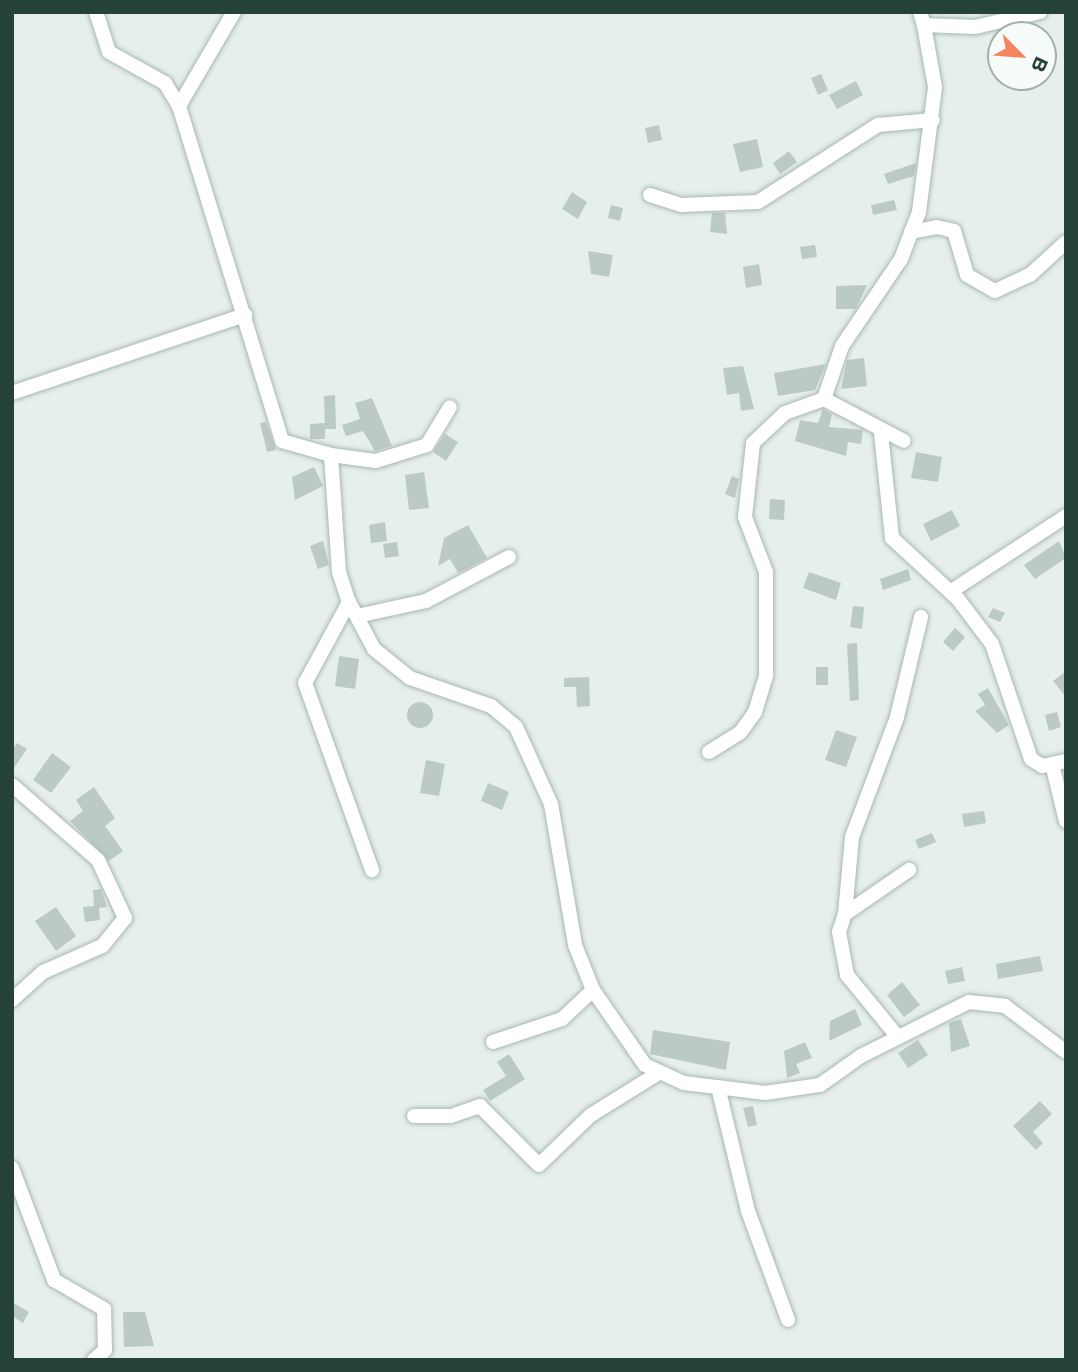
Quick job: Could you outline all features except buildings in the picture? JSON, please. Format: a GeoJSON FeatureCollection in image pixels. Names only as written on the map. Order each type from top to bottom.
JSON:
{"type":"FeatureCollection","features":[{"type":"Feature","properties":{"kind":"street"},"geometry":{"type":"LineString","coordinates":[[96,12],[109,52],[165,83],[179,106],[282,441],[331,455],[376,461],[427,445],[450,407]]}},
{"type":"Feature","properties":{"kind":"street"},"geometry":{"type":"LineString","coordinates":[[179,106],[234,12]]}},
{"type":"Feature","properties":{"kind":"street"},"geometry":{"type":"LineString","coordinates":[[824,399],[842,346],[901,259],[929,166],[933,120],[922,19],[975,27],[1040,12]]}},
{"type":"Feature","properties":{"kind":"street"},"geometry":{"type":"LineString","coordinates":[[650,194],[681,205],[758,202],[878,125],[933,120]]}},
{"type":"Feature","properties":{"kind":"street"},"geometry":{"type":"LineString","coordinates":[[911,232],[937,227],[954,231],[967,275],[995,291],[1030,275],[1066,242]]}},
{"type":"Feature","properties":{"kind":"street"},"geometry":{"type":"LineString","coordinates":[[12,393],[245,315]]}},
{"type":"Feature","properties":{"kind":"street"},"geometry":{"type":"LineString","coordinates":[[824,399],[881,433],[904,441]]}},
{"type":"Feature","properties":{"kind":"street"},"geometry":{"type":"LineString","coordinates":[[709,752],[740,733],[766,675],[766,572],[745,517],[753,443],[785,413],[824,399]]}},
{"type":"Feature","properties":{"kind":"street"},"geometry":{"type":"LineString","coordinates":[[881,433],[892,538],[950,592],[997,654],[1031,760],[1059,762],[1066,821]]}},
{"type":"Feature","properties":{"kind":"street"},"geometry":{"type":"LineString","coordinates":[[331,455],[339,572],[349,602],[374,649],[410,678],[491,706],[516,727],[551,804],[561,889],[593,990],[645,1065],[660,1072],[718,1087],[765,1093],[820,1086],[897,1036],[942,1011],[984,1003],[1004,1006],[1066,1052]]}},
{"type":"Feature","properties":{"kind":"street"},"geometry":{"type":"LineString","coordinates":[[950,592],[1066,516]]}},
{"type":"Feature","properties":{"kind":"street"},"geometry":{"type":"LineString","coordinates":[[357,616],[426,601],[509,557]]}},
{"type":"Feature","properties":{"kind":"street"},"geometry":{"type":"LineString","coordinates":[[349,602],[305,683],[372,870]]}},
{"type":"Feature","properties":{"kind":"street"},"geometry":{"type":"LineString","coordinates":[[897,1036],[863,1000],[841,960],[852,837],[897,717],[920,617]]}},
{"type":"Feature","properties":{"kind":"street"},"geometry":{"type":"LineString","coordinates":[[12,785],[98,860],[125,918],[102,947],[43,972],[12,1000]]}},
{"type":"Feature","properties":{"kind":"street"},"geometry":{"type":"LineString","coordinates":[[845,914],[909,870]]}},
{"type":"Feature","properties":{"kind":"street"},"geometry":{"type":"LineString","coordinates":[[493,1042],[562,1020],[593,990]]}},
{"type":"Feature","properties":{"kind":"street"},"geometry":{"type":"LineString","coordinates":[[414,1116],[451,1116],[480,1107],[539,1166],[591,1115],[660,1072]]}},
{"type":"Feature","properties":{"kind":"street"},"geometry":{"type":"LineString","coordinates":[[718,1087],[748,1211],[788,1320]]}},
{"type":"Feature","properties":{"kind":"street"},"geometry":{"type":"LineString","coordinates":[[12,1168],[54,1280],[104,1309],[105,1350],[94,1360]]}}]}
